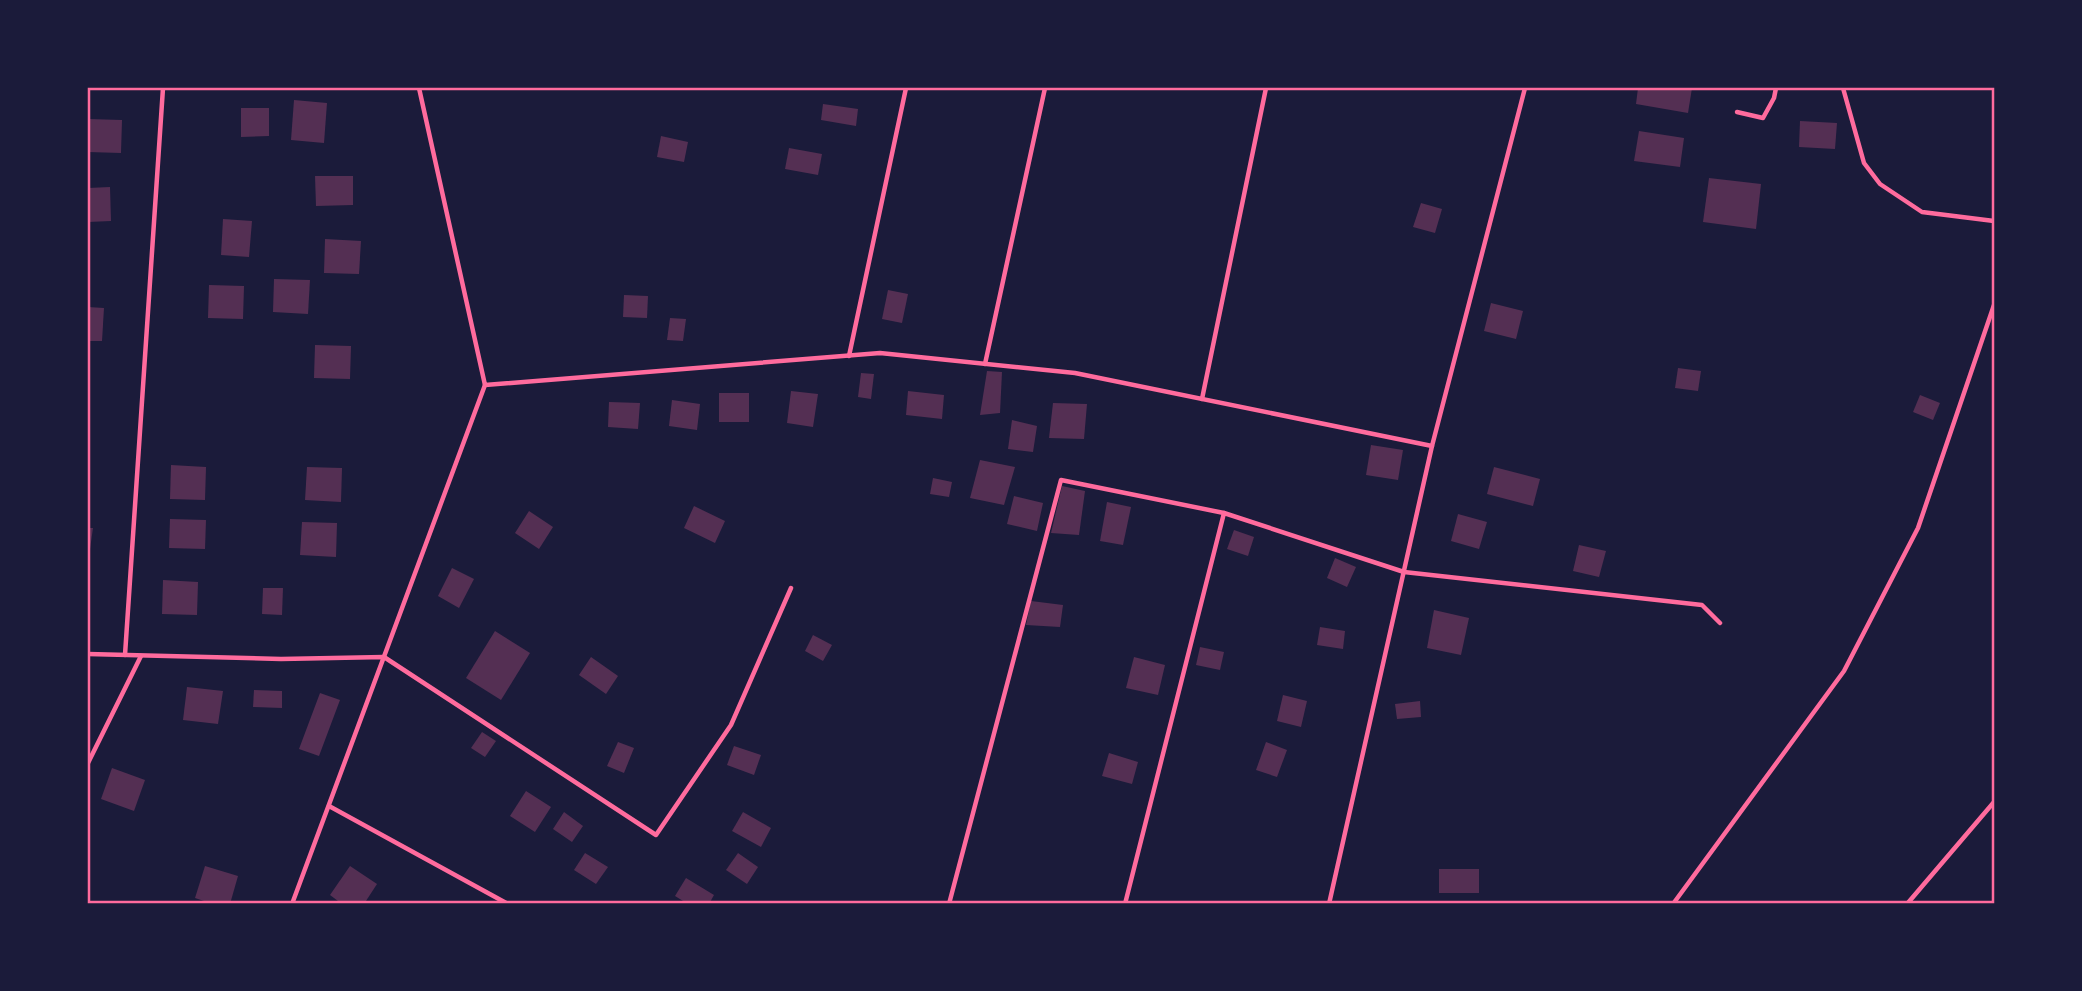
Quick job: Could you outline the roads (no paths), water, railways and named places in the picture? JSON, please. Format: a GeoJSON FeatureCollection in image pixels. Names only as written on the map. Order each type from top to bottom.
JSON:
{"type":"FeatureCollection","features":[{"type":"Feature","properties":{"kind":"lane"},"geometry":{"type":"LineString","coordinates":[[125,655],[163,88]]}},
{"type":"Feature","properties":{"kind":"lane"},"geometry":{"type":"LineString","coordinates":[[292,904],[485,385],[419,88]]}},
{"type":"Feature","properties":{"kind":"lane"},"geometry":{"type":"LineString","coordinates":[[849,356],[906,88]]}},
{"type":"Feature","properties":{"kind":"lane"},"geometry":{"type":"LineString","coordinates":[[985,364],[1045,88]]}},
{"type":"Feature","properties":{"kind":"lane"},"geometry":{"type":"LineString","coordinates":[[1202,399],[1266,88]]}},
{"type":"Feature","properties":{"kind":"lane"},"geometry":{"type":"LineString","coordinates":[[1329,904],[1432,446],[1525,88]]}},
{"type":"Feature","properties":{"kind":"lane"},"geometry":{"type":"LineString","coordinates":[[1737,112],[1763,118],[1774,98],[1776,88]]}},
{"type":"Feature","properties":{"kind":"lane"},"geometry":{"type":"LineString","coordinates":[[1843,88],[1864,163],[1880,184],[1922,212],[1994,221]]}},
{"type":"Feature","properties":{"kind":"lane"},"geometry":{"type":"LineString","coordinates":[[1673,904],[1844,671],[1918,528],[1994,305]]}},
{"type":"Feature","properties":{"kind":"lane"},"geometry":{"type":"LineString","coordinates":[[485,385],[880,353],[1075,373],[1432,446]]}},
{"type":"Feature","properties":{"kind":"lane"},"geometry":{"type":"LineString","coordinates":[[949,904],[1061,480],[1224,513],[1404,572],[1702,605],[1720,623]]}},
{"type":"Feature","properties":{"kind":"lane"},"geometry":{"type":"LineString","coordinates":[[1125,904],[1224,513]]}},
{"type":"Feature","properties":{"kind":"lane"},"geometry":{"type":"LineString","coordinates":[[88,654],[281,659],[384,657],[656,835],[731,725],[792,588]]}},
{"type":"Feature","properties":{"kind":"lane"},"geometry":{"type":"LineString","coordinates":[[88,763],[141,656]]}},
{"type":"Feature","properties":{"kind":"lane"},"geometry":{"type":"LineString","coordinates":[[1906,904],[1994,802]]}},
{"type":"Feature","properties":{"kind":"lane"},"geometry":{"type":"LineString","coordinates":[[329,806],[508,904]]}}]}
